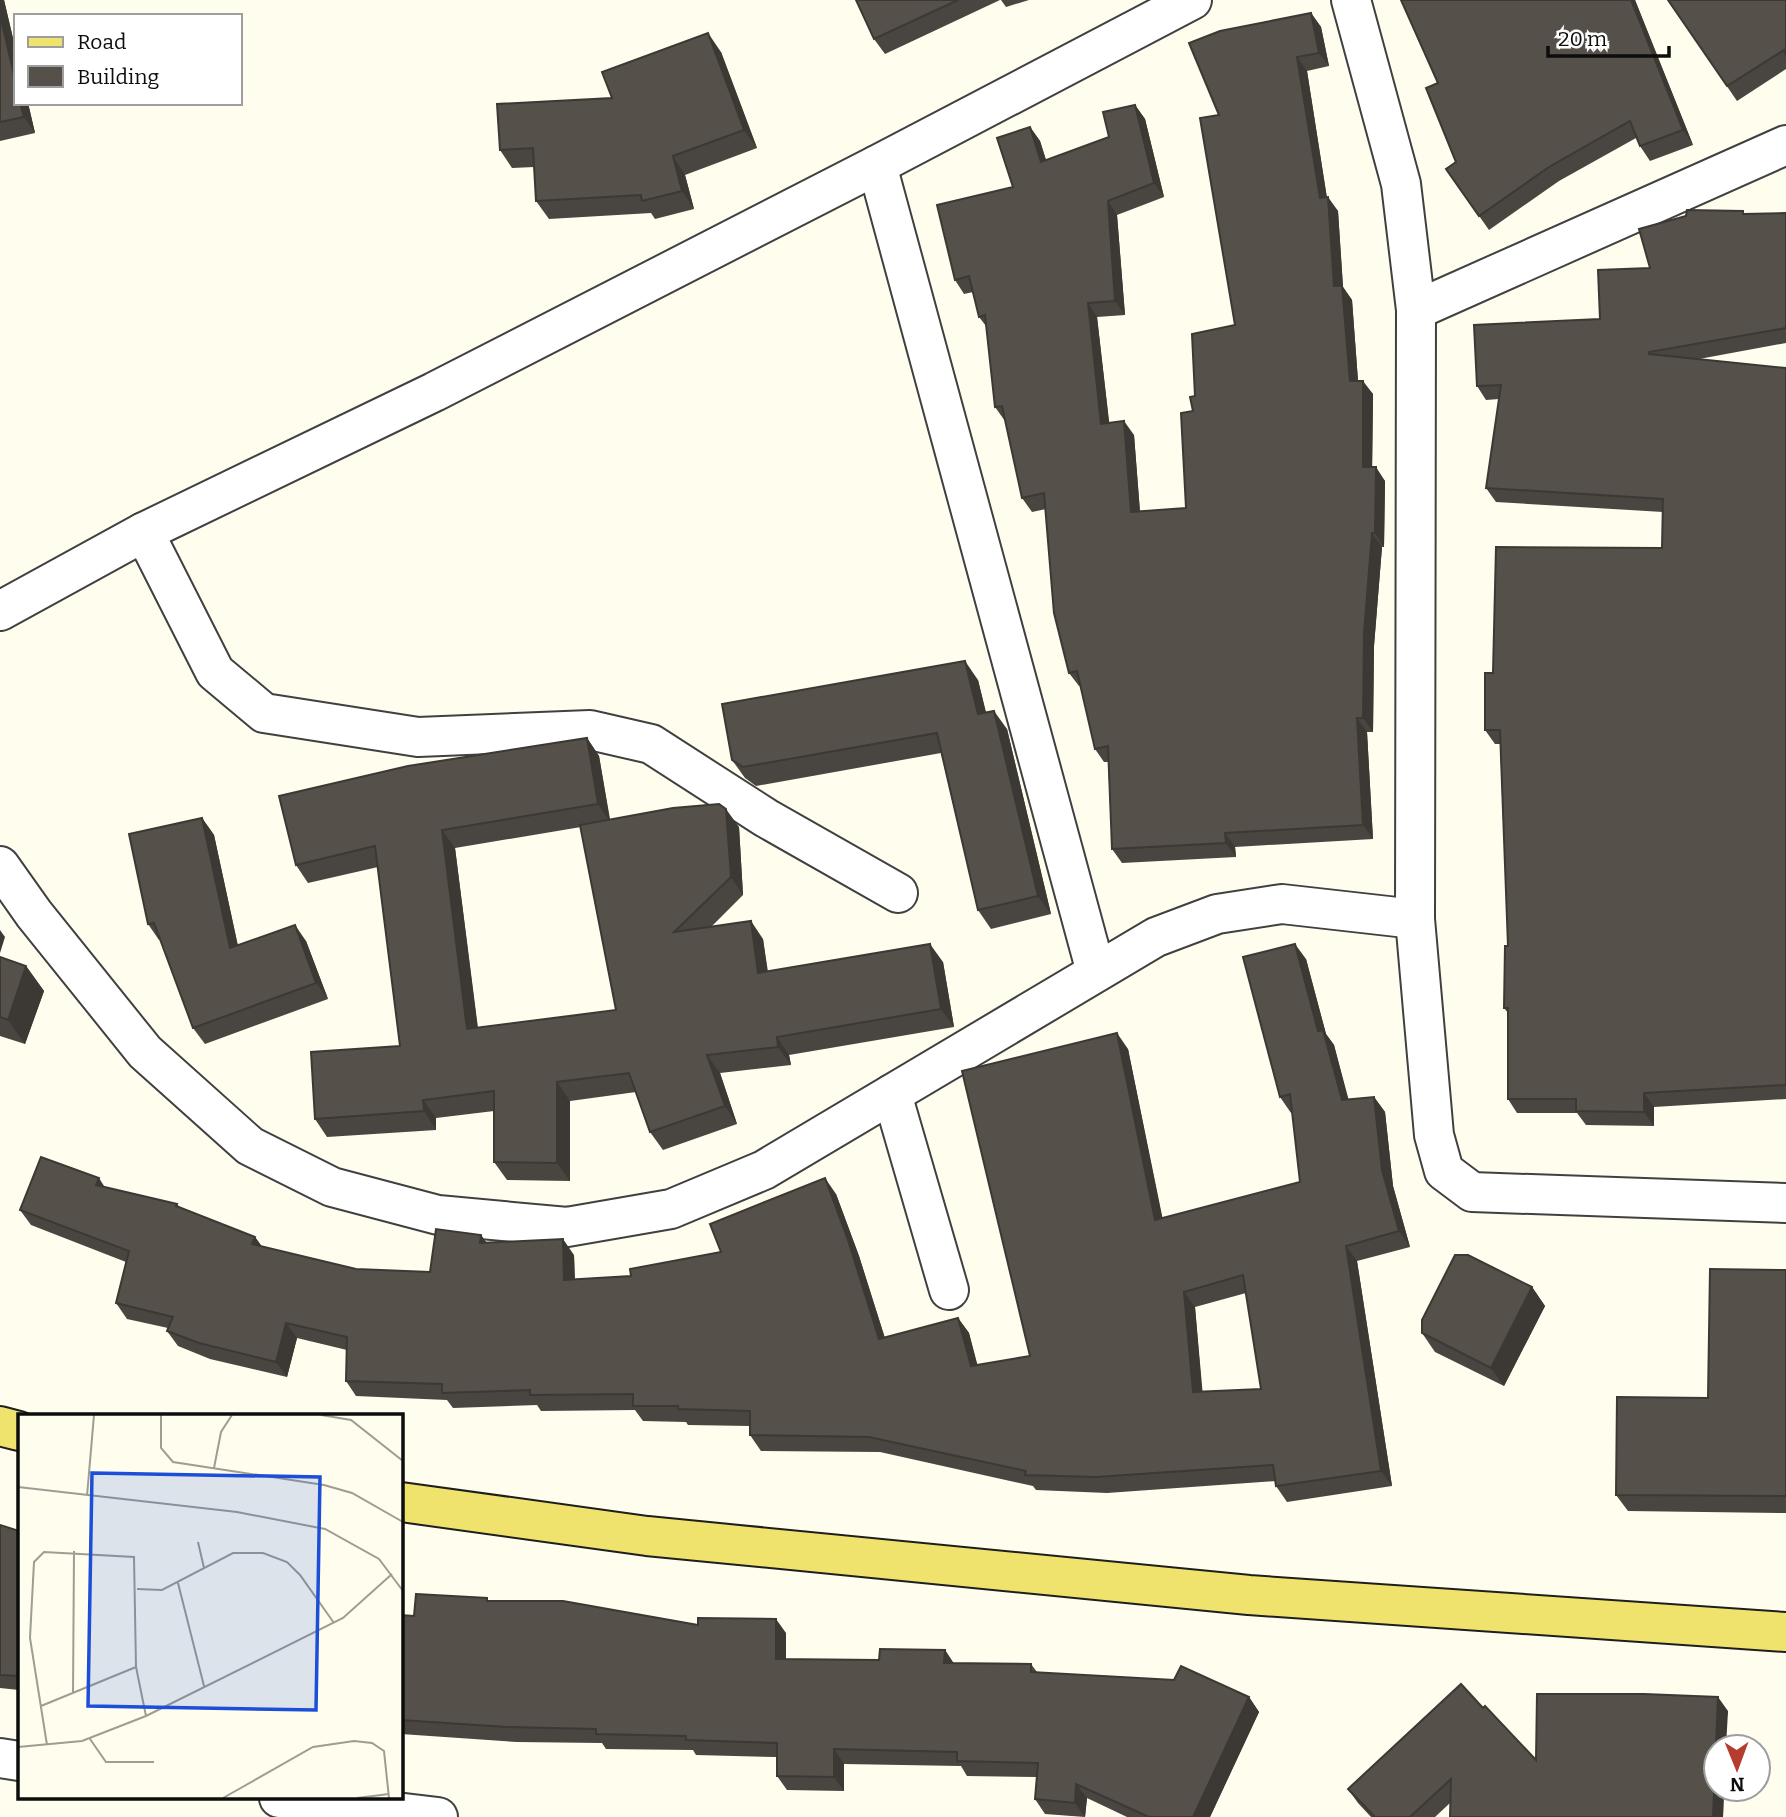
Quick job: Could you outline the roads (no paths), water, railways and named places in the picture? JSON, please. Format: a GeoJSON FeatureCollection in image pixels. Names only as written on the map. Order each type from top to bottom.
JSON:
{"type":"FeatureCollection","features":[{"type":"Feature","properties":{"kind":"main road"},"geometry":{"type":"LineString","coordinates":[[0,1426],[18,1431]]}},
{"type":"Feature","properties":{"kind":"main road"},"geometry":{"type":"LineString","coordinates":[[402,1502],[647,1536],[1236,1594],[1786,1632]]}},
{"type":"Feature","properties":{"kind":"street"},"geometry":{"type":"LineString","coordinates":[[0,611],[144,532],[434,392],[877,166],[1192,0]]}},
{"type":"Feature","properties":{"kind":"street"},"geometry":{"type":"LineString","coordinates":[[1351,0],[1401,184],[1416,310],[1415,919],[1434,1135],[1444,1171],[1472,1192],[1786,1203]]}},
{"type":"Feature","properties":{"kind":"street"},"geometry":{"type":"LineString","coordinates":[[1416,310],[1786,145]]}},
{"type":"Feature","properties":{"kind":"street"},"geometry":{"type":"LineString","coordinates":[[877,166],[1096,972]]}},
{"type":"Feature","properties":{"kind":"street"},"geometry":{"type":"LineString","coordinates":[[144,532],[215,672],[264,713],[418,737],[590,730],[651,744],[766,818],[898,892]]}},
{"type":"Feature","properties":{"kind":"street"},"geometry":{"type":"LineString","coordinates":[[0,866],[34,914],[145,1052],[250,1146],[332,1187],[438,1215],[567,1227],[671,1209],[764,1170],[1156,937],[1217,914],[1282,904],[1415,919]]}},
{"type":"Feature","properties":{"kind":"street"},"geometry":{"type":"LineString","coordinates":[[892,1094],[949,1290]]}},
{"type":"Feature","properties":{"kind":"street"},"geometry":{"type":"LineString","coordinates":[[0,1758],[18,1761]]}},
{"type":"Feature","properties":{"kind":"street"},"geometry":{"type":"LineString","coordinates":[[296,1800],[438,1817]]}}]}
